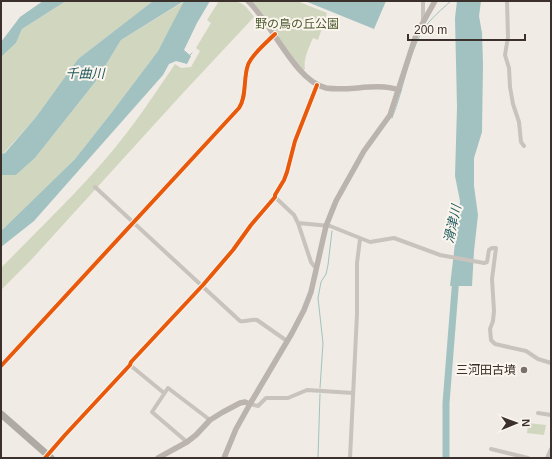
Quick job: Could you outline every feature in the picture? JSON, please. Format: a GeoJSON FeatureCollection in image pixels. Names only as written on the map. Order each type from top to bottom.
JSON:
{"type":"FeatureCollection","features":[{"type":"Feature","properties":{"kind":"highway"},"geometry":{"type":"LineString","coordinates":[[1,414],[47,457]]}},
{"type":"Feature","properties":{"kind":"street"},"geometry":{"type":"LineString","coordinates":[[248,1],[258,12],[301,73],[317,85],[326,88],[383,87],[399,90]]}},
{"type":"Feature","properties":{"kind":"street"},"geometry":{"type":"LineString","coordinates":[[423,1],[423,22]]}},
{"type":"Feature","properties":{"kind":"street"},"geometry":{"type":"LineString","coordinates":[[224,458],[236,429],[288,341],[308,300],[326,226],[336,201],[364,151],[390,115],[412,45],[435,1]]}},
{"type":"Feature","properties":{"kind":"street"},"geometry":{"type":"LineString","coordinates":[[507,1],[508,37],[505,55],[510,68],[510,87],[513,104],[519,122],[521,142],[524,146]]}},
{"type":"Feature","properties":{"kind":"street"},"geometry":{"type":"LineString","coordinates":[[1,366],[239,108],[242,102],[249,62],[274,34]]}},
{"type":"Feature","properties":{"kind":"street"},"geometry":{"type":"LineString","coordinates":[[47,457],[157,333],[203,285],[275,197],[287,172],[295,141],[317,85]]}},
{"type":"Feature","properties":{"kind":"street"},"geometry":{"type":"LineString","coordinates":[[95,187],[134,221],[240,321],[257,320],[288,341]]}},
{"type":"Feature","properties":{"kind":"street"},"geometry":{"type":"LineString","coordinates":[[275,197],[294,215],[311,262],[314,266],[317,266]]}},
{"type":"Feature","properties":{"kind":"street"},"geometry":{"type":"LineString","coordinates":[[298,223],[330,226],[370,242],[394,238],[440,255],[484,263],[487,262],[489,250],[496,248],[492,280],[494,311],[490,329],[491,340],[495,344],[526,351],[538,359],[551,363]]}},
{"type":"Feature","properties":{"kind":"street"},"geometry":{"type":"LineString","coordinates":[[350,458],[357,314],[356,263],[360,239]]}},
{"type":"Feature","properties":{"kind":"street"},"geometry":{"type":"LineString","coordinates":[[130,365],[164,393]]}},
{"type":"Feature","properties":{"kind":"street"},"geometry":{"type":"LineString","coordinates":[[187,442],[152,412],[168,388],[210,420]]}},
{"type":"Feature","properties":{"kind":"street"},"geometry":{"type":"LineString","coordinates":[[158,458],[187,442],[210,420],[240,402],[258,406],[266,398],[288,398],[307,390],[353,393]]}},
{"type":"Feature","properties":{"kind":"street"},"geometry":{"type":"LineString","coordinates":[[538,413],[551,415]]}},
{"type":"Feature","properties":{"kind":"street"},"geometry":{"type":"LineString","coordinates":[[490,449],[528,458]]}},
{"type":"Feature","properties":{"kind":"street"},"geometry":{"type":"LineString","coordinates":[[547,458],[551,449]]}},
{"type":"Feature","properties":{"kind":"green space"},"geometry":{"type":"Polygon","coordinates":[[[66,1],[153,1],[78,59],[36,117],[4,153],[1,154],[1,57],[16,43],[22,29],[66,1]]]}},
{"type":"Feature","properties":{"kind":"green space"},"geometry":{"type":"Polygon","coordinates":[[[185,1],[158,51],[75,159],[1,231],[1,175],[16,175],[35,158],[96,81],[121,40],[185,1]]]}},
{"type":"Feature","properties":{"kind":"green space"},"geometry":{"type":"Polygon","coordinates":[[[219,1],[231,1],[243,4],[254,17],[31,260],[1,290],[1,268],[69,199],[109,155],[135,122],[175,64],[181,68],[191,67],[200,51],[196,48],[211,23],[207,20],[219,1]]]}},
{"type":"Feature","properties":{"kind":"green space","name":"野の鳥の丘公園"},"geometry":{"type":"Polygon","coordinates":[[[252,1],[297,1],[327,13],[318,40],[313,38],[308,49],[305,69],[303,70],[296,62],[266,18],[252,1]]]}},
{"type":"Feature","properties":{"kind":"green space"},"geometry":{"type":"Polygon","coordinates":[[[528,423],[546,425],[544,435],[527,433],[528,423]]]}},
{"type":"Feature","properties":{"kind":"water"},"geometry":{"type":"Polygon","coordinates":[[[43,1],[66,1],[22,29],[16,43],[1,57],[1,42],[20,17],[43,1]]]}},
{"type":"Feature","properties":{"kind":"water","name":"千曲川"},"geometry":{"type":"Polygon","coordinates":[[[153,1],[184,1],[121,40],[96,81],[35,158],[16,175],[1,175],[1,154],[5,153],[36,117],[78,59],[153,1]]]}},
{"type":"Feature","properties":{"kind":"water","name":"千曲川"},"geometry":{"type":"Polygon","coordinates":[[[184,1],[210,1],[184,50],[191,56],[187,64],[176,61],[169,64],[163,75],[34,221],[1,247],[1,231],[75,159],[158,51],[184,1]]]}},
{"type":"Feature","properties":{"kind":"water"},"geometry":{"type":"Polygon","coordinates":[[[305,1],[386,1],[374,29],[305,1]]]}},
{"type":"Feature","properties":{"kind":"water"},"geometry":{"type":"Polygon","coordinates":[[[457,1],[481,1],[479,16],[482,33],[483,64],[482,132],[474,158],[474,186],[478,215],[472,286],[450,286],[460,201],[455,176],[457,107],[455,18],[457,1]]]}},
{"type":"Feature","properties":{"kind":"waterway"},"geometry":{"type":"LineString","coordinates":[[392,118],[400,96],[409,62],[423,30],[436,14],[451,1]]}},
{"type":"Feature","properties":{"kind":"waterway"},"geometry":{"type":"LineString","coordinates":[[320,388],[323,343],[318,298],[321,282],[326,274],[328,265],[332,231]]}},
{"type":"Feature","properties":{"kind":"waterway","name":"滑津川"},"geometry":{"type":"LineString","coordinates":[[446,458],[446,403],[456,277]]}},
{"type":"Feature","properties":{"kind":"waterway"},"geometry":{"type":"LineString","coordinates":[[318,458],[320,394]]}},
{"type":"Feature","properties":{"kind":"cycle path"},"geometry":{"type":"LineString","coordinates":[[1,366],[239,108],[243,98],[248,65],[252,57],[275,34]]}},
{"type":"Feature","properties":{"kind":"cycle path"},"geometry":{"type":"LineString","coordinates":[[45,458],[130,365],[131,362],[203,285],[275,197],[284,180],[295,141],[317,85]]}},
{"type":"Feature","properties":{"kind":"place","name":"三河田古墳"},"geometry":{"type":"Point","coordinates":[524,370]}}]}
